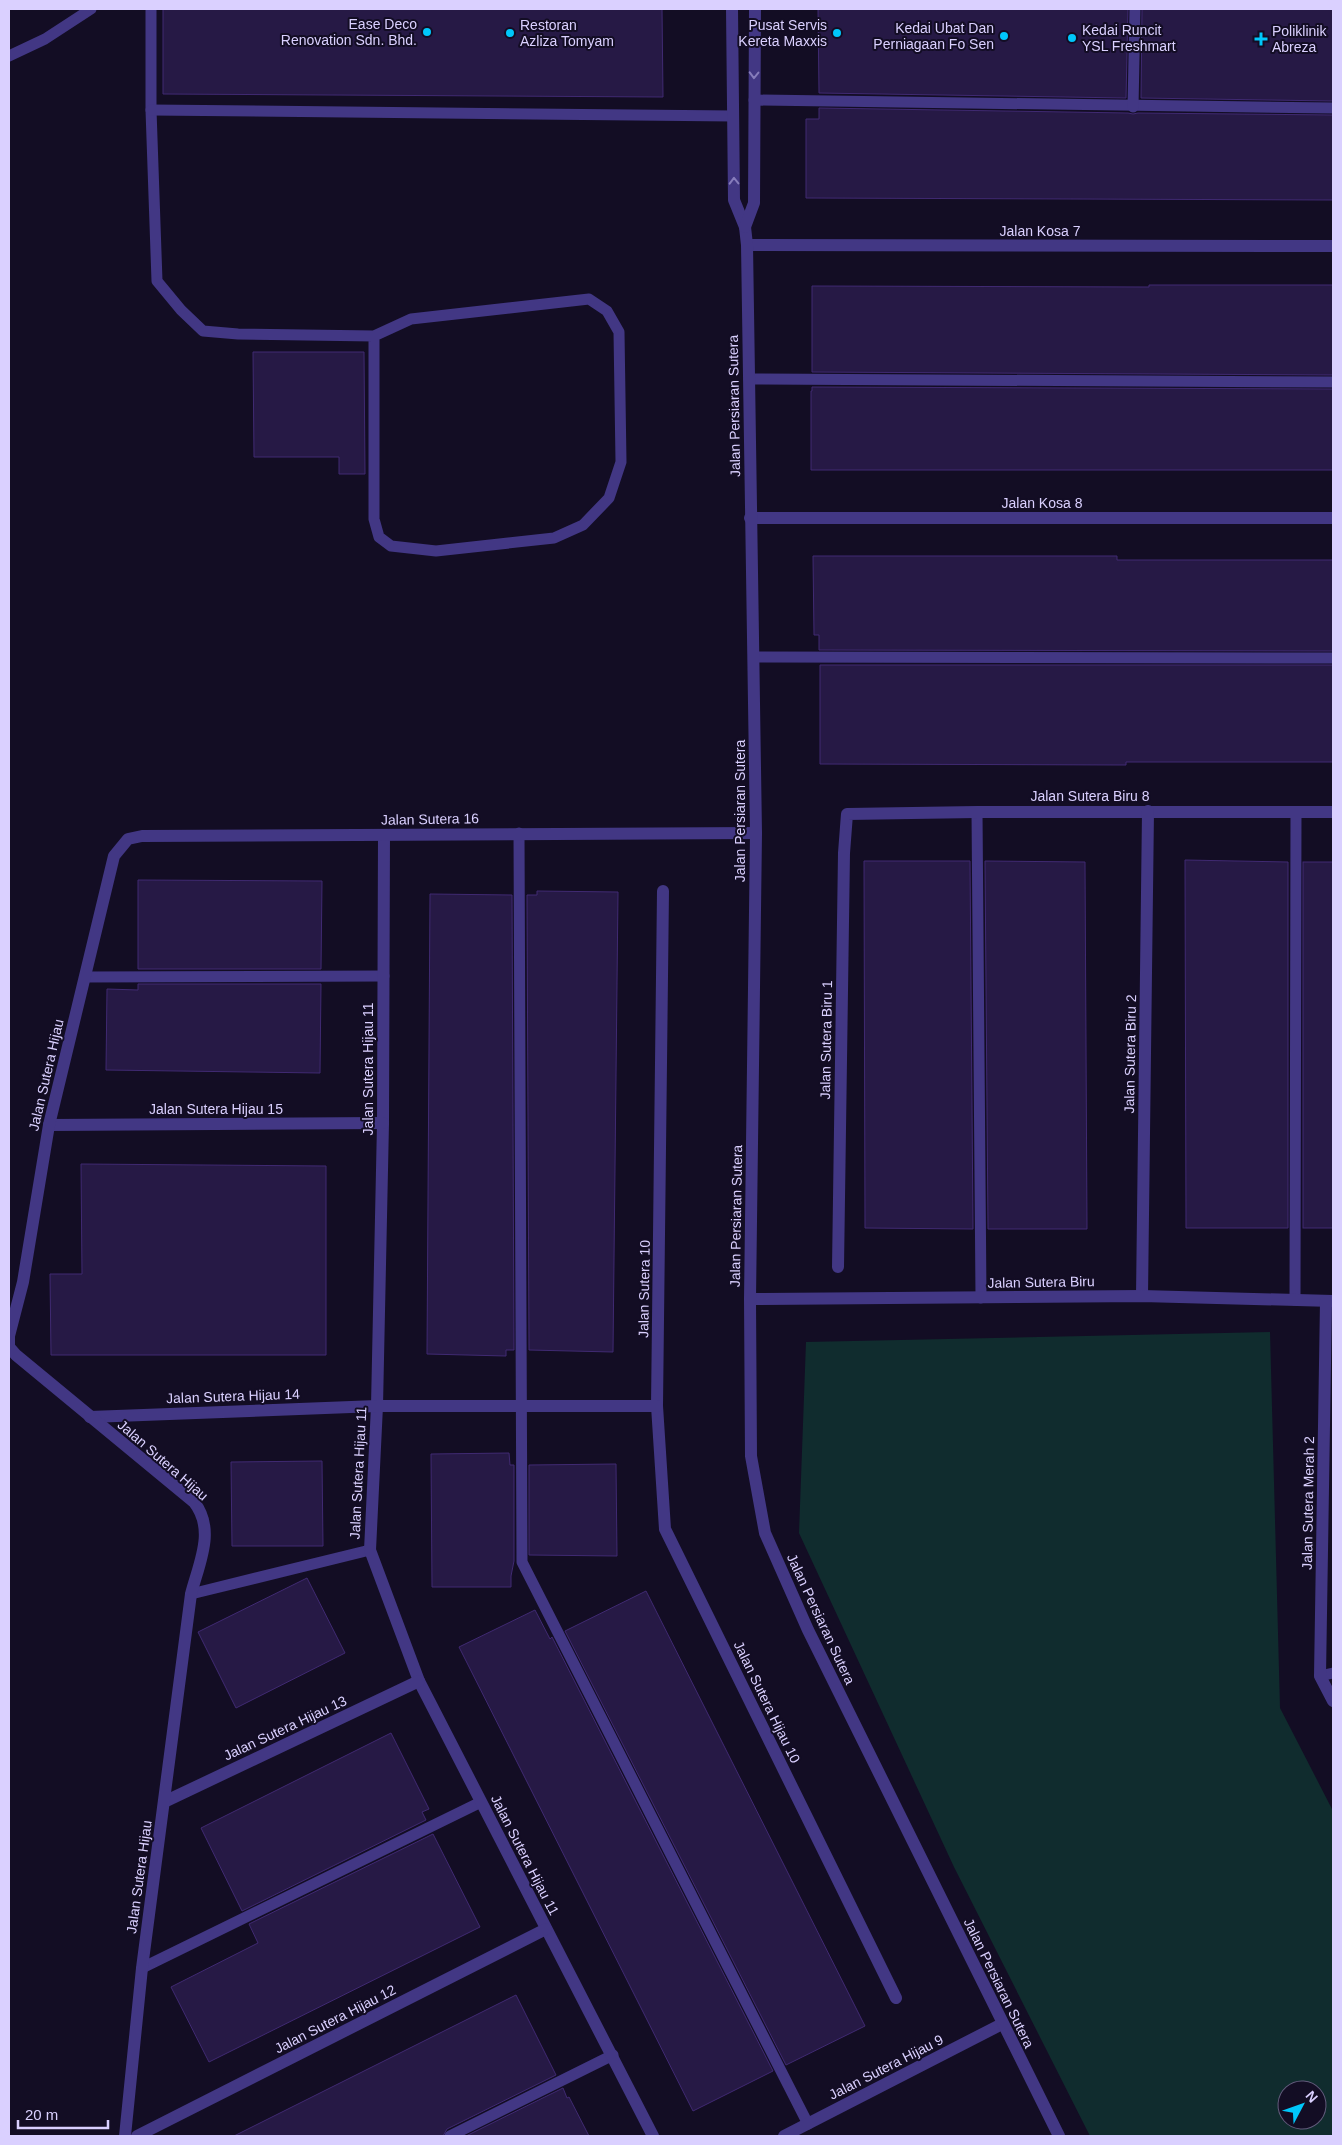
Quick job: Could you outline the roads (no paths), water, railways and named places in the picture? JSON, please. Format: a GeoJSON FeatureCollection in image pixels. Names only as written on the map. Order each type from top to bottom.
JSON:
{"type":"FeatureCollection","features":[{"type":"Feature","properties":{"kind":"street","name":"Jalan Persiaran Sutera"},"geometry":{"type":"LineString","coordinates":[[732,9],[734,200],[745,227],[747,245],[750,518],[754,657],[756,833],[750,1299],[751,1456],[765,1532],[808,1630],[1059,2136]]}},
{"type":"Feature","properties":{"kind":"street","name":"Jalan Persiaran Sutera"},"geometry":{"type":"LineString","coordinates":[[745,227],[754,203],[755,9]]}},
{"type":"Feature","properties":{"kind":"street","name":"Jalan Kosa 7"},"geometry":{"type":"LineString","coordinates":[[747,245],[1333,246]]}},
{"type":"Feature","properties":{"kind":"street","name":"Jalan Kosa 8"},"geometry":{"type":"LineString","coordinates":[[750,518],[1333,518]]}},
{"type":"Feature","properties":{"kind":"street","name":"Jalan Sutera Biru 8"},"geometry":{"type":"LineString","coordinates":[[848,814],[1148,811],[1333,812]]}},
{"type":"Feature","properties":{"kind":"street","name":"Jalan Sutera Biru 2"},"geometry":{"type":"LineString","coordinates":[[1142,1296],[1148,811]]}},
{"type":"Feature","properties":{"kind":"street","name":"Jalan Sutera Biru 1"},"geometry":{"type":"LineString","coordinates":[[838,1267],[844,854],[848,814]]}},
{"type":"Feature","properties":{"kind":"street","name":"Jalan Sutera 16"},"geometry":{"type":"LineString","coordinates":[[114,856],[128,839],[142,836],[756,833]]}},
{"type":"Feature","properties":{"kind":"street","name":"Jalan Sutera Hijau 11"},"geometry":{"type":"LineString","coordinates":[[384,835],[383,1123],[377,1406],[370,1550],[419,1681],[653,2136]]}},
{"type":"Feature","properties":{"kind":"street","name":"Jalan Sutera Hijau"},"geometry":{"type":"LineString","coordinates":[[114,856],[49,1125],[23,1282],[9,1336],[9,1347],[16,1355],[194,1502],[202,1512],[205,1524],[206,1538],[191,1594],[142,1968],[125,2136]]}},
{"type":"Feature","properties":{"kind":"street","name":"Jalan Sutera 10"},"geometry":{"type":"LineString","coordinates":[[658,1406],[663,892]]}},
{"type":"Feature","properties":{"kind":"street","name":"Jalan Sutera Hijau 15"},"geometry":{"type":"LineString","coordinates":[[49,1125],[383,1123]]}},
{"type":"Feature","properties":{"kind":"street","name":"Jalan Sutera Biru"},"geometry":{"type":"LineString","coordinates":[[750,1299],[1142,1296],[1329,1301]]}},
{"type":"Feature","properties":{"kind":"street","name":"Jalan Sutera Merah 2"},"geometry":{"type":"LineString","coordinates":[[1329,1301],[1320,1676],[1333,1702]]}},
{"type":"Feature","properties":{"kind":"street"},"geometry":{"type":"LineString","coordinates":[[377,1406],[658,1406]]}},
{"type":"Feature","properties":{"kind":"street","name":"Jalan Sutera Hijau 14"},"geometry":{"type":"LineString","coordinates":[[90,1417],[377,1406]]}},
{"type":"Feature","properties":{"kind":"street","name":"Jalan Sutera Hijau 10"},"geometry":{"type":"LineString","coordinates":[[658,1406],[665,1530],[896,1998]]}},
{"type":"Feature","properties":{"kind":"street","name":"Jalan Sutera Hijau 13"},"geometry":{"type":"LineString","coordinates":[[164,1802],[419,1681]]}},
{"type":"Feature","properties":{"kind":"street","name":"Jalan Sutera Hijau 12"},"geometry":{"type":"LineString","coordinates":[[137,2136],[546,1928]]}},
{"type":"Feature","properties":{"kind":"street","name":"Jalan Sutera Hijau 9"},"geometry":{"type":"LineString","coordinates":[[784,2136],[1002,2024]]}},
{"type":"Feature","properties":{"kind":"lane"},"geometry":{"type":"LineString","coordinates":[[9,56],[45,38],[91,9]]}},
{"type":"Feature","properties":{"kind":"lane"},"geometry":{"type":"LineString","coordinates":[[151,9],[151,110],[158,281],[181,310],[203,331],[238,334],[374,336],[411,319],[589,299],[606,311],[618,332],[620,462],[609,498],[584,524],[554,538],[436,551],[391,546],[379,537],[374,519],[374,336]]}},
{"type":"Feature","properties":{"kind":"lane"},"geometry":{"type":"LineString","coordinates":[[1133,107],[1134,9]]}},
{"type":"Feature","properties":{"kind":"lane"},"geometry":{"type":"LineString","coordinates":[[754,100],[1133,107],[1333,108]]}},
{"type":"Feature","properties":{"kind":"lane"},"geometry":{"type":"LineString","coordinates":[[151,110],[733,116]]}},
{"type":"Feature","properties":{"kind":"lane"},"geometry":{"type":"LineString","coordinates":[[749,379],[1333,382]]}},
{"type":"Feature","properties":{"kind":"lane"},"geometry":{"type":"LineString","coordinates":[[754,657],[1333,658]]}},
{"type":"Feature","properties":{"kind":"lane"},"geometry":{"type":"LineString","coordinates":[[976,812],[981,1298]]}},
{"type":"Feature","properties":{"kind":"lane"},"geometry":{"type":"LineString","coordinates":[[1295,1300],[1296,812]]}},
{"type":"Feature","properties":{"kind":"lane"},"geometry":{"type":"LineString","coordinates":[[519,833],[522,1562],[808,2124]]}},
{"type":"Feature","properties":{"kind":"lane"},"geometry":{"type":"LineString","coordinates":[[85,977],[384,976]]}},
{"type":"Feature","properties":{"kind":"lane"},"geometry":{"type":"LineString","coordinates":[[191,1594],[370,1550]]}},
{"type":"Feature","properties":{"kind":"lane"},"geometry":{"type":"LineString","coordinates":[[1320,1676],[1333,1673]]}},
{"type":"Feature","properties":{"kind":"lane"},"geometry":{"type":"LineString","coordinates":[[142,1968],[481,1802]]}},
{"type":"Feature","properties":{"kind":"lane"},"geometry":{"type":"LineString","coordinates":[[450,2136],[613,2055]]}},
{"type":"Feature","properties":{"kind":"place","name":"Ease Deco Renovation Sdn. Bhd."},"geometry":{"type":"Point","coordinates":[427,32]}},
{"type":"Feature","properties":{"kind":"place","name":"Restoran Azliza Tomyam"},"geometry":{"type":"Point","coordinates":[510,33]}},
{"type":"Feature","properties":{"kind":"place","name":"Pusat Servis Kereta Maxxis"},"geometry":{"type":"Point","coordinates":[837,33]}},
{"type":"Feature","properties":{"kind":"place","name":"Kedai Ubat Dan Perniagaan Fo Sen"},"geometry":{"type":"Point","coordinates":[1004,36]}},
{"type":"Feature","properties":{"kind":"place","name":"Kedai Runcit YSL Freshmart"},"geometry":{"type":"Point","coordinates":[1072,38]}},
{"type":"Feature","properties":{"kind":"place","name":"Poliklinik Abreza"},"geometry":{"type":"Point","coordinates":[1261,39]}}]}
